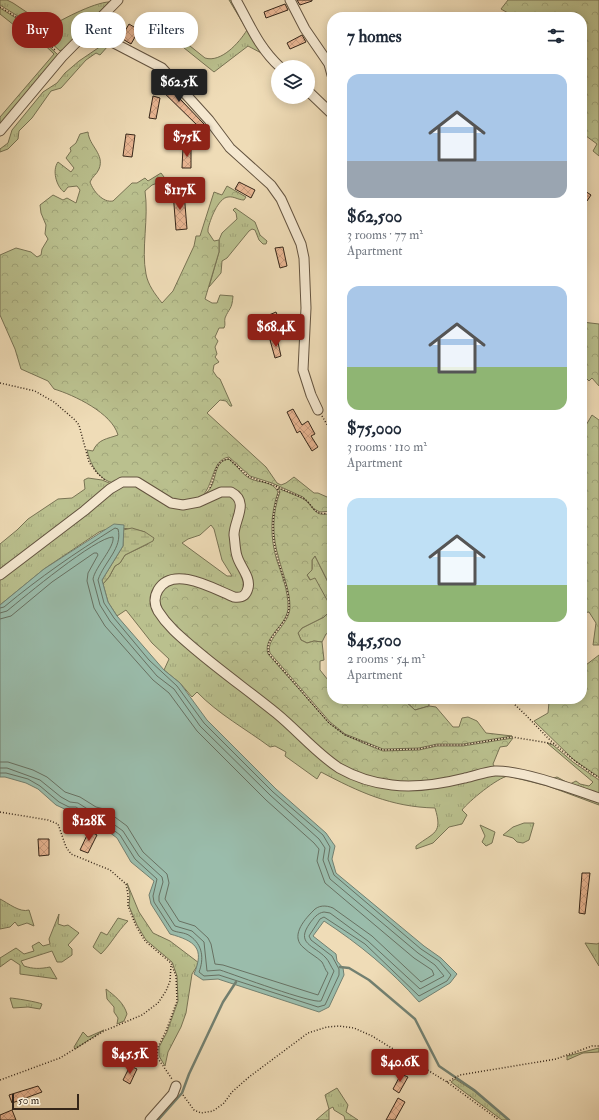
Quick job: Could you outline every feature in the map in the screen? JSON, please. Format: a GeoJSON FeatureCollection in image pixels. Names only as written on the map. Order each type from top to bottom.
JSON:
{"type":"FeatureCollection","features":[{"type":"Feature","properties":{"kind":"street"},"geometry":{"type":"LineString","coordinates":[[107,12],[118,0]]}},
{"type":"Feature","properties":{"kind":"street"},"geometry":{"type":"LineString","coordinates":[[236,0],[267,56],[272,60]]}},
{"type":"Feature","properties":{"kind":"street"},"geometry":{"type":"LineString","coordinates":[[290,0],[305,29],[327,61]]}},
{"type":"Feature","properties":{"kind":"street"},"geometry":{"type":"LineString","coordinates":[[0,131],[62,56],[71,48]]}},
{"type":"Feature","properties":{"kind":"street"},"geometry":{"type":"LineString","coordinates":[[124,48],[162,68],[209,120],[230,148],[271,185],[281,199],[301,244],[304,258],[306,308],[303,370],[311,395],[318,410]]}},
{"type":"Feature","properties":{"kind":"street"},"geometry":{"type":"LineString","coordinates":[[315,98],[327,109]]}},
{"type":"Feature","properties":{"kind":"street"},"geometry":{"type":"LineString","coordinates":[[0,575],[117,485],[127,481],[137,482],[171,503],[183,505],[199,502],[221,492],[235,494],[241,507],[234,532],[236,552],[248,578],[248,589],[245,594],[240,598],[234,597],[194,581],[177,580],[167,583],[159,590],[155,598],[156,607],[163,619],[180,636],[276,713],[321,754],[337,766],[363,779],[398,785],[420,786],[440,784],[484,773],[504,771],[531,777],[599,798]]}},
{"type":"Feature","properties":{"kind":"street"},"geometry":{"type":"LineString","coordinates":[[150,1120],[173,1094],[176,1086]]}},
{"type":"Feature","properties":{"kind":"path"},"geometry":{"type":"LineString","coordinates":[[0,7],[28,24],[62,56]]}},
{"type":"Feature","properties":{"kind":"path"},"geometry":{"type":"LineString","coordinates":[[0,384],[35,391],[54,402],[76,420],[79,425],[92,468],[103,479],[117,485]]}},
{"type":"Feature","properties":{"kind":"path"},"geometry":{"type":"LineString","coordinates":[[318,410],[327,425]]}},
{"type":"Feature","properties":{"kind":"path"},"geometry":{"type":"LineString","coordinates":[[210,488],[218,465],[224,459],[229,458],[249,477],[276,486],[307,501],[314,510],[327,512]]}},
{"type":"Feature","properties":{"kind":"path"},"geometry":{"type":"LineString","coordinates":[[276,486],[279,492],[275,502],[272,529],[289,607],[286,620],[270,642],[268,649],[269,654],[329,723],[345,735],[383,750],[419,749],[437,745],[463,745],[512,737],[555,744]]}},
{"type":"Feature","properties":{"kind":"path"},"geometry":{"type":"LineString","coordinates":[[514,704],[574,761],[599,778]]}},
{"type":"Feature","properties":{"kind":"path"},"geometry":{"type":"LineString","coordinates":[[0,812],[48,820],[58,824],[66,847],[71,854],[110,870],[119,876],[126,884],[128,906],[142,936],[171,963],[176,976],[177,1001],[166,1031],[158,1047],[157,1057],[194,1110],[202,1113],[213,1111],[224,1103],[232,1092],[248,1077],[308,1033],[327,1027],[339,1026],[364,1031],[447,1082],[499,1120]]}},
{"type":"Feature","properties":{"kind":"path"},"geometry":{"type":"LineString","coordinates":[[0,1080],[60,1058],[104,1030],[142,1015],[158,1003],[166,991],[170,981],[171,963]]}},
{"type":"Feature","properties":{"kind":"path"},"geometry":{"type":"LineString","coordinates":[[447,1082],[460,1074],[556,1059],[592,1046],[599,1046]]}},
{"type":"Feature","properties":{"kind":"green space"},"geometry":{"type":"Polygon","coordinates":[[[0,0],[7,0],[26,12],[12,12],[0,5],[0,0]]]}},
{"type":"Feature","properties":{"kind":"green space"},"geometry":{"type":"Polygon","coordinates":[[[229,0],[234,0],[265,55],[248,46],[214,72],[184,48],[192,48],[205,58],[217,58],[229,51],[247,30],[229,0]]]}},
{"type":"Feature","properties":{"kind":"green space"},"geometry":{"type":"Polygon","coordinates":[[[508,0],[599,0],[599,156],[593,151],[597,144],[587,137],[587,12],[506,12],[501,9],[508,0]]]}},
{"type":"Feature","properties":{"kind":"green space"},"geometry":{"type":"Polygon","coordinates":[[[113,2],[103,12],[78,12],[99,4],[113,2]]]}},
{"type":"Feature","properties":{"kind":"green space"},"geometry":{"type":"Polygon","coordinates":[[[0,8],[12,16],[12,24],[0,14],[0,8]]]}},
{"type":"Feature","properties":{"kind":"green space"},"geometry":{"type":"Polygon","coordinates":[[[71,15],[71,43],[60,51],[57,48],[63,48],[63,19],[71,15]]]}},
{"type":"Feature","properties":{"kind":"green space"},"geometry":{"type":"Polygon","coordinates":[[[48,48],[51,48],[59,56],[0,129],[0,117],[54,54],[48,48]]]}},
{"type":"Feature","properties":{"kind":"green space"},"geometry":{"type":"Polygon","coordinates":[[[98,48],[106,48],[100,55],[96,53],[86,60],[61,88],[51,91],[32,118],[19,131],[18,139],[8,149],[0,152],[0,149],[8,143],[12,130],[43,92],[57,83],[65,73],[98,48]]]}},
{"type":"Feature","properties":{"kind":"green space"},"geometry":{"type":"Polygon","coordinates":[[[88,132],[91,142],[100,159],[99,169],[90,182],[93,189],[102,198],[113,201],[132,183],[137,183],[145,178],[148,181],[161,173],[164,177],[163,181],[152,185],[145,191],[146,212],[144,254],[147,278],[154,293],[162,303],[173,291],[194,246],[196,236],[200,236],[214,192],[222,195],[227,186],[246,197],[244,200],[232,197],[224,198],[218,205],[208,229],[208,232],[214,241],[219,240],[219,252],[205,299],[212,303],[217,303],[220,295],[233,296],[233,301],[225,318],[224,328],[219,328],[215,337],[218,341],[215,347],[217,354],[215,357],[219,362],[214,365],[213,371],[220,379],[232,406],[230,406],[226,401],[220,400],[207,413],[266,467],[277,483],[281,485],[294,477],[314,493],[327,497],[327,511],[320,512],[314,509],[303,497],[272,483],[250,476],[229,457],[223,459],[218,464],[207,490],[202,496],[196,501],[189,503],[176,501],[146,484],[135,482],[109,482],[104,479],[95,469],[87,450],[93,451],[100,442],[118,435],[108,419],[81,400],[54,389],[48,381],[21,369],[15,349],[0,315],[0,255],[16,248],[31,252],[37,257],[41,255],[42,249],[48,239],[45,234],[46,225],[41,213],[40,205],[53,195],[63,200],[67,198],[76,203],[80,190],[77,186],[68,187],[64,192],[57,182],[55,169],[58,162],[71,172],[74,168],[66,158],[71,151],[70,148],[76,143],[80,134],[88,132]]]}},
{"type":"Feature","properties":{"kind":"green space"},"geometry":{"type":"Polygon","coordinates":[[[235,208],[255,222],[260,235],[267,241],[266,244],[263,244],[259,240],[255,230],[252,229],[249,231],[227,258],[222,261],[221,273],[209,287],[219,252],[219,240],[222,233],[237,219],[236,213],[233,210],[235,208]]]}},
{"type":"Feature","properties":{"kind":"green space"},"geometry":{"type":"Polygon","coordinates":[[[587,323],[599,324],[599,386],[592,378],[589,381],[587,379],[587,323]]]}},
{"type":"Feature","properties":{"kind":"green space"},"geometry":{"type":"Polygon","coordinates":[[[592,415],[599,420],[599,645],[593,645],[596,623],[589,612],[587,612],[587,424],[592,415]]]}},
{"type":"Feature","properties":{"kind":"green space"},"geometry":{"type":"Polygon","coordinates":[[[229,459],[248,477],[270,484],[276,488],[278,492],[273,509],[272,535],[277,561],[286,589],[288,606],[284,619],[269,642],[267,648],[268,654],[329,723],[345,735],[383,751],[419,750],[437,746],[463,746],[513,738],[507,746],[500,747],[493,764],[496,770],[439,782],[382,782],[341,767],[164,618],[157,598],[163,587],[182,581],[234,599],[249,590],[238,557],[236,493],[198,501],[211,487],[218,466],[224,460],[229,459]]]}},
{"type":"Feature","properties":{"kind":"green space"},"geometry":{"type":"Polygon","coordinates":[[[88,478],[102,480],[114,485],[0,573],[0,544],[28,519],[58,499],[72,498],[85,489],[84,480],[88,478]]]}},
{"type":"Feature","properties":{"kind":"green space"},"geometry":{"type":"Polygon","coordinates":[[[127,482],[170,504],[222,493],[237,499],[246,578],[242,596],[309,745],[504,772],[599,799],[599,805],[548,786],[508,776],[490,785],[462,810],[467,815],[462,824],[449,827],[433,843],[416,849],[416,846],[432,835],[437,828],[438,823],[435,808],[404,805],[376,797],[362,792],[321,772],[317,779],[285,756],[286,752],[275,746],[270,747],[223,714],[197,692],[192,697],[180,683],[164,670],[169,659],[152,643],[126,610],[117,616],[108,602],[103,584],[115,566],[120,563],[125,555],[148,544],[145,532],[122,528],[109,529],[99,532],[44,569],[0,605],[0,576],[53,535],[127,482]],[[211,525],[200,535],[188,539],[182,543],[227,576],[232,576],[222,560],[214,529],[211,525]]]}},
{"type":"Feature","properties":{"kind":"green space"},"geometry":{"type":"Polygon","coordinates":[[[278,488],[305,500],[318,513],[327,514],[327,580],[315,556],[312,560],[312,570],[307,575],[310,580],[315,578],[327,600],[327,614],[302,628],[298,633],[301,640],[307,643],[314,641],[322,642],[324,660],[320,661],[320,670],[327,679],[327,704],[408,704],[415,710],[429,706],[436,707],[453,727],[459,727],[462,718],[468,717],[477,721],[486,733],[512,736],[463,744],[437,744],[419,748],[383,749],[345,734],[330,722],[270,653],[269,647],[271,642],[286,620],[290,607],[288,589],[275,542],[274,533],[275,509],[280,492],[278,488]]]}},
{"type":"Feature","properties":{"kind":"green space"},"geometry":{"type":"Polygon","coordinates":[[[132,528],[145,532],[154,538],[153,541],[125,555],[120,563],[115,566],[103,584],[102,580],[123,546],[123,530],[132,528]]]}},
{"type":"Feature","properties":{"kind":"green space"},"geometry":{"type":"Polygon","coordinates":[[[315,556],[327,580],[327,602],[307,575],[312,569],[312,560],[315,556]]]}},
{"type":"Feature","properties":{"kind":"green space"},"geometry":{"type":"Polygon","coordinates":[[[327,614],[327,634],[322,642],[314,641],[307,643],[301,640],[298,633],[302,628],[327,614]]]}},
{"type":"Feature","properties":{"kind":"green space"},"geometry":{"type":"Polygon","coordinates":[[[599,655],[599,777],[574,760],[534,721],[548,713],[549,704],[587,704],[587,664],[599,655]]]}},
{"type":"Feature","properties":{"kind":"green space"},"geometry":{"type":"Polygon","coordinates":[[[408,704],[429,704],[429,706],[415,710],[408,704]]]}},
{"type":"Feature","properties":{"kind":"green space"},"geometry":{"type":"Polygon","coordinates":[[[547,743],[553,745],[573,762],[599,780],[599,796],[547,780],[557,777],[570,784],[576,781],[580,784],[589,786],[593,782],[547,743]]]}},
{"type":"Feature","properties":{"kind":"green space"},"geometry":{"type":"Polygon","coordinates":[[[524,823],[534,823],[529,840],[523,843],[517,842],[513,838],[503,835],[513,827],[524,823]]]}},
{"type":"Feature","properties":{"kind":"green space"},"geometry":{"type":"Polygon","coordinates":[[[480,825],[495,832],[492,843],[486,846],[482,842],[485,836],[480,825]]]}},
{"type":"Feature","properties":{"kind":"green space"},"geometry":{"type":"Polygon","coordinates":[[[127,883],[139,912],[153,933],[170,941],[199,963],[192,974],[186,1013],[181,1027],[168,1052],[165,1066],[159,1056],[159,1047],[167,1032],[178,1001],[177,976],[172,962],[146,940],[137,925],[129,906],[130,894],[127,883]]]}},
{"type":"Feature","properties":{"kind":"green space"},"geometry":{"type":"Polygon","coordinates":[[[0,899],[18,909],[25,911],[29,910],[34,926],[27,923],[18,926],[15,922],[10,927],[0,929],[0,899]]]}},
{"type":"Feature","properties":{"kind":"green space"},"geometry":{"type":"Polygon","coordinates":[[[59,914],[58,924],[64,926],[68,925],[79,933],[68,945],[72,949],[72,955],[62,962],[57,962],[52,951],[21,961],[24,966],[30,968],[50,967],[57,979],[20,974],[20,965],[11,959],[0,967],[0,958],[16,948],[24,954],[34,951],[32,946],[39,942],[43,946],[50,944],[49,939],[59,914]]]}},
{"type":"Feature","properties":{"kind":"green space"},"geometry":{"type":"Polygon","coordinates":[[[118,918],[128,921],[101,954],[93,947],[101,932],[107,935],[118,918]]]}},
{"type":"Feature","properties":{"kind":"green space"},"geometry":{"type":"Polygon","coordinates":[[[585,943],[599,943],[599,966],[585,943]]]}},
{"type":"Feature","properties":{"kind":"green space"},"geometry":{"type":"Polygon","coordinates":[[[106,989],[124,1006],[127,1014],[124,1021],[117,1024],[118,1018],[114,1012],[114,1007],[107,999],[106,989]]]}},
{"type":"Feature","properties":{"kind":"green space"},"geometry":{"type":"Polygon","coordinates":[[[10,998],[42,1004],[40,1009],[28,1007],[13,1008],[10,998]]]}},
{"type":"Feature","properties":{"kind":"green space"},"geometry":{"type":"Polygon","coordinates":[[[104,1030],[75,1049],[74,1047],[83,1032],[88,1037],[104,1030]]]}},
{"type":"Feature","properties":{"kind":"green space"},"geometry":{"type":"Polygon","coordinates":[[[599,1048],[599,1052],[583,1053],[567,1060],[567,1056],[599,1048]]]}},
{"type":"Feature","properties":{"kind":"green space"},"geometry":{"type":"Polygon","coordinates":[[[455,1079],[474,1091],[508,1120],[502,1120],[451,1082],[455,1079]]]}},
{"type":"Feature","properties":{"kind":"green space"},"geometry":{"type":"Polygon","coordinates":[[[337,1088],[348,1105],[346,1112],[358,1120],[345,1120],[344,1116],[334,1110],[333,1107],[329,1109],[325,1095],[337,1088]]]}},
{"type":"Feature","properties":{"kind":"green space"},"geometry":{"type":"Polygon","coordinates":[[[329,1109],[329,1120],[316,1120],[329,1109]]]}},
{"type":"Feature","properties":{"kind":"water"},"geometry":{"type":"Polygon","coordinates":[[[114,524],[124,525],[123,546],[102,580],[108,602],[117,616],[164,670],[180,683],[207,720],[276,789],[326,833],[335,846],[332,859],[336,873],[424,946],[441,958],[457,974],[450,983],[419,1002],[374,958],[324,921],[313,936],[336,954],[337,961],[343,968],[344,975],[329,1007],[319,1012],[218,979],[203,980],[194,974],[198,958],[196,947],[186,940],[170,934],[151,904],[149,895],[154,881],[131,862],[117,838],[97,823],[91,822],[74,811],[69,811],[56,805],[38,789],[26,783],[0,777],[0,605],[44,569],[114,524]]]}},
{"type":"Feature","properties":{"kind":"building"},"geometry":{"type":"Polygon","coordinates":[[[297,0],[312,0],[312,1],[300,5],[297,0]]]}},
{"type":"Feature","properties":{"kind":"building"},"geometry":{"type":"Polygon","coordinates":[[[285,4],[288,10],[266,18],[264,12],[285,4]]]}},
{"type":"Feature","properties":{"kind":"building"},"geometry":{"type":"Polygon","coordinates":[[[129,24],[134,27],[134,39],[131,44],[126,41],[126,29],[129,24]]]}},
{"type":"Feature","properties":{"kind":"building"},"geometry":{"type":"Polygon","coordinates":[[[302,35],[306,42],[290,49],[287,43],[302,35]]]}},
{"type":"Feature","properties":{"kind":"building"},"geometry":{"type":"Polygon","coordinates":[[[161,79],[204,124],[200,128],[156,85],[161,79]]]}},
{"type":"Feature","properties":{"kind":"building"},"geometry":{"type":"Polygon","coordinates":[[[153,96],[160,98],[156,119],[149,118],[153,96]]]}},
{"type":"Feature","properties":{"kind":"building"},"geometry":{"type":"Polygon","coordinates":[[[126,134],[135,135],[132,157],[123,156],[126,134]]]}},
{"type":"Feature","properties":{"kind":"building"},"geometry":{"type":"Polygon","coordinates":[[[183,147],[191,147],[191,168],[182,168],[183,147]]]}},
{"type":"Feature","properties":{"kind":"building"},"geometry":{"type":"Polygon","coordinates":[[[239,182],[255,190],[251,198],[235,189],[239,182]]]}},
{"type":"Feature","properties":{"kind":"building"},"geometry":{"type":"Polygon","coordinates":[[[173,192],[184,192],[187,229],[176,230],[173,192]]]}},
{"type":"Feature","properties":{"kind":"building"},"geometry":{"type":"Polygon","coordinates":[[[587,192],[591,195],[587,201],[587,192]]]}},
{"type":"Feature","properties":{"kind":"building"},"geometry":{"type":"Polygon","coordinates":[[[283,247],[287,266],[280,268],[275,248],[283,247]]]}},
{"type":"Feature","properties":{"kind":"building"},"geometry":{"type":"Polygon","coordinates":[[[276,312],[283,329],[275,332],[269,315],[276,312]]]}},
{"type":"Feature","properties":{"kind":"building"},"geometry":{"type":"Polygon","coordinates":[[[277,338],[281,356],[275,358],[270,340],[277,338]]]}},
{"type":"Feature","properties":{"kind":"building"},"geometry":{"type":"Polygon","coordinates":[[[293,409],[302,425],[308,421],[315,434],[311,436],[318,447],[312,451],[300,431],[297,433],[287,412],[293,409]]]}},
{"type":"Feature","properties":{"kind":"building"},"geometry":{"type":"Polygon","coordinates":[[[89,831],[97,835],[88,853],[80,850],[89,831]]]}},
{"type":"Feature","properties":{"kind":"building"},"geometry":{"type":"Polygon","coordinates":[[[38,839],[49,839],[49,855],[39,856],[38,839]]]}},
{"type":"Feature","properties":{"kind":"building"},"geometry":{"type":"Polygon","coordinates":[[[582,873],[590,873],[585,914],[579,913],[582,873]]]}},
{"type":"Feature","properties":{"kind":"building"},"geometry":{"type":"Polygon","coordinates":[[[130,1066],[137,1069],[130,1084],[123,1080],[130,1066]]]}},
{"type":"Feature","properties":{"kind":"building"},"geometry":{"type":"Polygon","coordinates":[[[401,1074],[408,1077],[399,1093],[393,1089],[401,1074]]]}},
{"type":"Feature","properties":{"kind":"building"},"geometry":{"type":"Polygon","coordinates":[[[38,1086],[42,1092],[12,1103],[9,1095],[38,1086]]]}},
{"type":"Feature","properties":{"kind":"building"},"geometry":{"type":"Polygon","coordinates":[[[398,1098],[405,1102],[395,1120],[386,1120],[398,1098]]]}},
{"type":"Feature","properties":{"kind":"building"},"geometry":{"type":"Polygon","coordinates":[[[12,1110],[16,1120],[0,1120],[0,1115],[12,1110]]]}},
{"type":"Feature","properties":{"kind":"waterway"},"geometry":{"type":"LineString","coordinates":[[340,967],[349,968],[369,980],[415,1019],[439,1066],[474,1090],[509,1120]]}},
{"type":"Feature","properties":{"kind":"waterway"},"geometry":{"type":"LineString","coordinates":[[158,1120],[182,1093],[189,1074],[223,1002],[236,982]]}}]}
